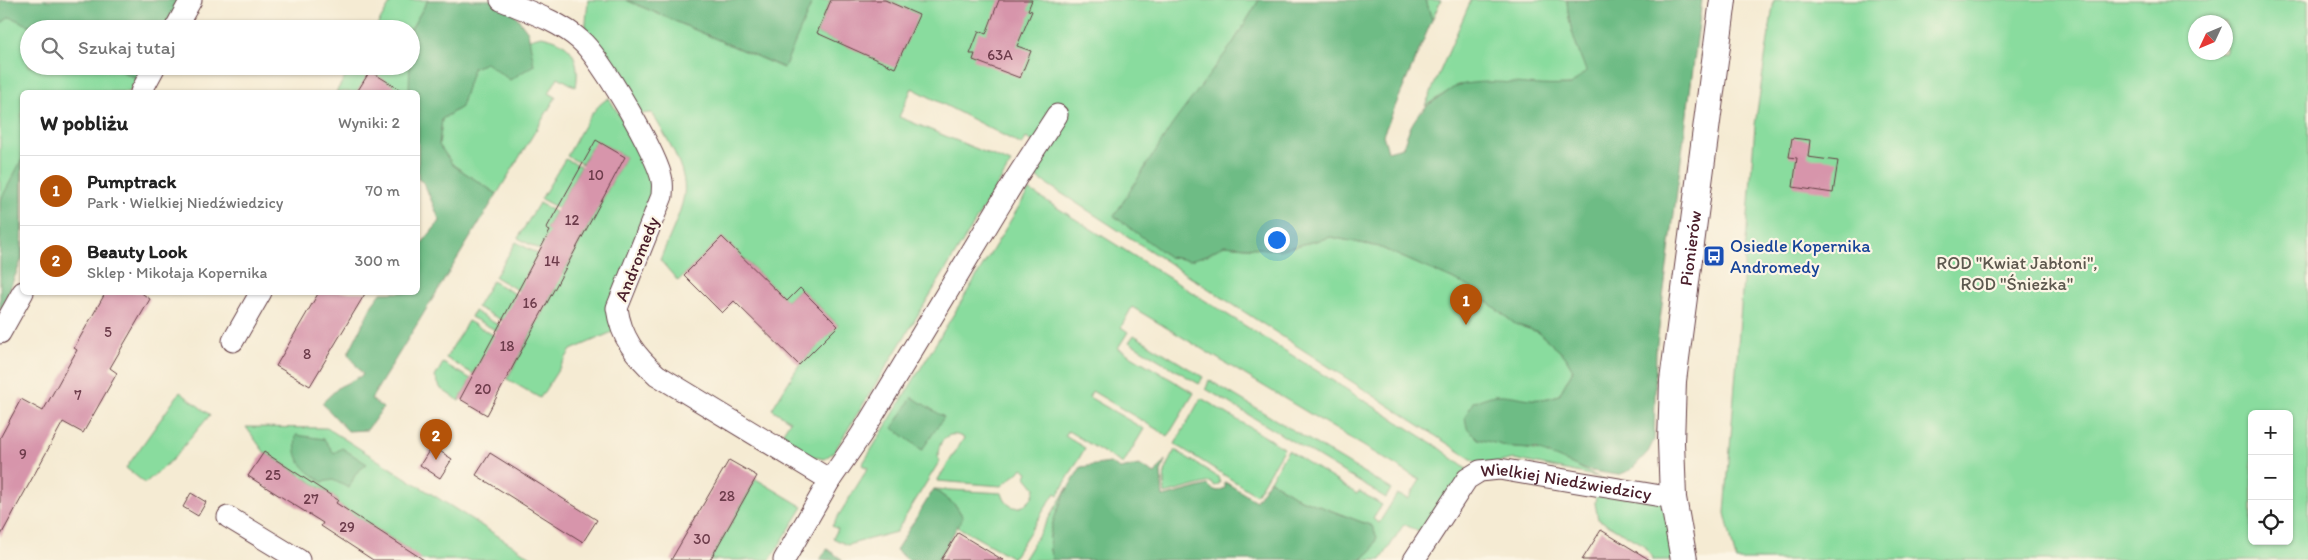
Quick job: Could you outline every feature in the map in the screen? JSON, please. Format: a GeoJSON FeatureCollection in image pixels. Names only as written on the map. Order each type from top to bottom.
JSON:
{"type":"FeatureCollection","features":[{"type":"Feature","properties":{"kind":"street"},"geometry":{"type":"LineString","coordinates":[[180,20],[191,0]]}},
{"type":"Feature","properties":{"kind":"street","name":"Andromedy"},"geometry":{"type":"LineString","coordinates":[[501,0],[559,27],[580,40],[614,85],[658,167],[663,182],[662,196],[617,308],[619,324],[626,341],[639,358],[657,375],[830,480]]}},
{"type":"Feature","properties":{"kind":"street","name":"Pionierów"},"geometry":{"type":"LineString","coordinates":[[1684,560],[1673,498],[1671,442],[1673,381],[1723,0]]}},
{"type":"Feature","properties":{"kind":"street"},"geometry":{"type":"LineString","coordinates":[[142,90],[150,75]]}},
{"type":"Feature","properties":{"kind":"street"},"geometry":{"type":"LineString","coordinates":[[784,560],[830,480],[861,435],[1018,175],[1057,115]]}},
{"type":"Feature","properties":{"kind":"street"},"geometry":{"type":"LineString","coordinates":[[0,333],[22,295]]}},
{"type":"Feature","properties":{"kind":"street"},"geometry":{"type":"LineString","coordinates":[[233,341],[259,295]]}},
{"type":"Feature","properties":{"kind":"street","name":"Wielkiej Niedźwiedzicy"},"geometry":{"type":"LineString","coordinates":[[1414,560],[1467,479],[1486,470],[1499,469],[1673,498]]}},
{"type":"Feature","properties":{"kind":"street"},"geometry":{"type":"LineString","coordinates":[[228,517],[299,560]]}},
{"type":"Feature","properties":{"kind":"green space"},"geometry":{"type":"Polygon","coordinates":[[[0,0],[184,0],[172,20],[20,21],[10,17],[0,24],[0,0]]]}},
{"type":"Feature","properties":{"kind":"green space"},"geometry":{"type":"Polygon","coordinates":[[[392,0],[428,0],[416,20],[380,20],[392,0]]]}},
{"type":"Feature","properties":{"kind":"green space"},"geometry":{"type":"Polygon","coordinates":[[[428,0],[494,0],[510,8],[528,32],[534,65],[510,80],[486,63],[473,68],[461,107],[442,119],[439,145],[453,165],[497,194],[371,399],[383,408],[367,430],[348,431],[322,403],[339,387],[363,375],[348,354],[372,305],[380,295],[420,295],[420,246],[440,221],[424,183],[420,180],[420,90],[409,90],[410,75],[420,75],[420,20],[416,20],[428,0]]]}},
{"type":"Feature","properties":{"kind":"green space"},"geometry":{"type":"Polygon","coordinates":[[[588,0],[626,0],[783,68],[813,0],[831,0],[817,33],[895,67],[918,15],[885,0],[1259,0],[1233,43],[1161,251],[1169,257],[1190,260],[1207,255],[1224,245],[1280,250],[1331,237],[1379,247],[1468,286],[1515,324],[1538,332],[1565,356],[1573,370],[1559,395],[1535,400],[1495,395],[1514,448],[1549,454],[1568,461],[1597,477],[1514,459],[1482,466],[1027,171],[1042,147],[1026,138],[1022,145],[912,88],[899,117],[1011,163],[834,452],[824,459],[809,456],[780,437],[790,421],[772,409],[799,365],[838,325],[800,288],[787,301],[722,237],[678,281],[660,260],[682,203],[684,195],[683,174],[669,142],[652,113],[639,114],[585,33],[588,0]]]}},
{"type":"Feature","properties":{"kind":"green space"},"geometry":{"type":"Polygon","coordinates":[[[626,0],[813,0],[784,68],[626,0]]]}},
{"type":"Feature","properties":{"kind":"green space"},"geometry":{"type":"Polygon","coordinates":[[[1259,0],[1426,0],[1432,20],[1383,135],[1388,151],[1403,147],[1408,132],[1419,114],[1430,104],[1457,86],[1487,82],[1571,85],[1586,71],[1571,28],[1567,0],[1702,0],[1656,351],[1654,440],[1648,452],[1631,470],[1618,475],[1586,470],[1536,449],[1514,448],[1478,439],[1467,428],[1465,417],[1473,402],[1496,395],[1540,399],[1559,395],[1573,370],[1565,356],[1538,332],[1515,324],[1468,286],[1379,247],[1331,237],[1280,250],[1224,245],[1207,255],[1190,260],[1169,257],[1114,216],[1172,125],[1233,43],[1259,0]]]}},
{"type":"Feature","properties":{"kind":"green space"},"geometry":{"type":"Polygon","coordinates":[[[1426,0],[1441,0],[1432,20],[1426,0]]]}},
{"type":"Feature","properties":{"kind":"green space"},"geometry":{"type":"Polygon","coordinates":[[[1471,0],[1567,0],[1571,28],[1587,71],[1571,85],[1528,86],[1491,83],[1458,85],[1425,106],[1471,0]]]}},
{"type":"Feature","properties":{"kind":"green space","name":"ROD \"Kwiat Jabłoni\", ROD \"Śnieżka\""},"geometry":{"type":"Polygon","coordinates":[[[1774,0],[2308,0],[2308,560],[1736,560],[1725,513],[1755,125],[1774,0]]]}},
{"type":"Feature","properties":{"kind":"green space"},"geometry":{"type":"Polygon","coordinates":[[[7,9],[42,20],[20,20],[20,75],[129,75],[137,79],[130,90],[20,90],[20,242],[0,275],[0,21],[7,9]]]}},
{"type":"Feature","properties":{"kind":"green space"},"geometry":{"type":"Polygon","coordinates":[[[541,36],[560,42],[572,52],[577,68],[576,87],[558,77],[549,93],[556,97],[497,194],[453,165],[439,145],[442,119],[461,107],[472,68],[523,42],[541,36]]]}},
{"type":"Feature","properties":{"kind":"green space"},"geometry":{"type":"Polygon","coordinates":[[[130,75],[140,75],[138,79],[130,75]]]}},
{"type":"Feature","properties":{"kind":"green space"},"geometry":{"type":"Polygon","coordinates":[[[346,75],[368,75],[358,90],[337,90],[346,75]]]}},
{"type":"Feature","properties":{"kind":"green space"},"geometry":{"type":"Polygon","coordinates":[[[375,75],[410,75],[410,90],[401,90],[375,75]]]}},
{"type":"Feature","properties":{"kind":"green space"},"geometry":{"type":"Polygon","coordinates":[[[609,98],[647,162],[658,194],[617,330],[571,350],[540,398],[507,379],[625,157],[596,140],[582,164],[567,156],[590,116],[609,98]]]}},
{"type":"Feature","properties":{"kind":"green space"},"geometry":{"type":"Polygon","coordinates":[[[565,159],[581,166],[558,208],[541,199],[565,159]]]}},
{"type":"Feature","properties":{"kind":"green space"},"geometry":{"type":"Polygon","coordinates":[[[20,163],[20,264],[0,313],[0,201],[20,163]]]}},
{"type":"Feature","properties":{"kind":"green space"},"geometry":{"type":"Polygon","coordinates":[[[1029,190],[1435,445],[1473,474],[1428,537],[1404,524],[1381,560],[1361,560],[1364,558],[1372,526],[1298,498],[1270,480],[1288,450],[1357,494],[1359,491],[1382,505],[1373,519],[1379,523],[1397,494],[1408,499],[1420,480],[1132,307],[1121,327],[1128,332],[1118,348],[1194,393],[1168,436],[1092,391],[1089,397],[1144,429],[1123,464],[1068,431],[1065,436],[1085,448],[1058,495],[1055,493],[1013,558],[958,527],[963,517],[956,506],[934,489],[1002,493],[1009,505],[1020,507],[1029,501],[1035,488],[1026,477],[1028,472],[1022,468],[1002,486],[937,481],[964,438],[958,435],[947,436],[940,444],[939,462],[896,532],[847,545],[833,538],[838,529],[832,526],[868,468],[862,465],[1029,190]]]}},
{"type":"Feature","properties":{"kind":"green space"},"geometry":{"type":"Polygon","coordinates":[[[539,203],[555,212],[546,229],[550,232],[540,250],[518,238],[539,203]]]}},
{"type":"Feature","properties":{"kind":"green space"},"geometry":{"type":"Polygon","coordinates":[[[516,242],[538,254],[519,291],[495,277],[516,242]]]}},
{"type":"Feature","properties":{"kind":"green space"},"geometry":{"type":"Polygon","coordinates":[[[492,281],[517,295],[503,321],[477,307],[492,281]]]}},
{"type":"Feature","properties":{"kind":"green space"},"geometry":{"type":"Polygon","coordinates":[[[474,311],[500,326],[497,331],[471,317],[474,311]]]}},
{"type":"Feature","properties":{"kind":"green space"},"geometry":{"type":"Polygon","coordinates":[[[468,321],[495,336],[473,374],[446,358],[468,321]]]}},
{"type":"Feature","properties":{"kind":"green space"},"geometry":{"type":"Polygon","coordinates":[[[1134,335],[1203,377],[1199,384],[1129,342],[1134,335]]]}},
{"type":"Feature","properties":{"kind":"green space"},"geometry":{"type":"Polygon","coordinates":[[[443,363],[471,379],[459,401],[441,389],[435,377],[443,363]]]}},
{"type":"Feature","properties":{"kind":"green space"},"geometry":{"type":"Polygon","coordinates":[[[1209,380],[1391,489],[1386,498],[1206,389],[1209,380]]]}},
{"type":"Feature","properties":{"kind":"green space"},"geometry":{"type":"Polygon","coordinates":[[[180,392],[210,415],[173,459],[145,483],[126,468],[180,392]]]}},
{"type":"Feature","properties":{"kind":"green space"},"geometry":{"type":"Polygon","coordinates":[[[912,397],[944,417],[922,450],[893,428],[912,397]]]}},
{"type":"Feature","properties":{"kind":"green space"},"geometry":{"type":"Polygon","coordinates":[[[1201,398],[1284,448],[1256,495],[1175,444],[1201,398]]]}},
{"type":"Feature","properties":{"kind":"green space"},"geometry":{"type":"Polygon","coordinates":[[[246,427],[327,428],[536,560],[409,560],[409,550],[336,503],[338,499],[264,452],[246,427]]]}},
{"type":"Feature","properties":{"kind":"green space"},"geometry":{"type":"Polygon","coordinates":[[[296,435],[324,439],[334,453],[342,448],[367,464],[356,473],[349,488],[333,480],[322,482],[300,463],[295,444],[296,435]]]}},
{"type":"Feature","properties":{"kind":"green space"},"geometry":{"type":"Polygon","coordinates":[[[1175,450],[1218,477],[1220,483],[1215,486],[1210,482],[1165,494],[1164,482],[1166,471],[1175,450]]]}},
{"type":"Feature","properties":{"kind":"green space"},"geometry":{"type":"Polygon","coordinates":[[[1165,460],[1161,472],[1163,497],[1208,485],[1218,491],[1225,488],[1225,482],[1256,501],[1270,480],[1298,498],[1372,526],[1377,537],[1372,550],[1361,560],[1053,560],[1050,549],[1052,525],[1068,488],[1081,467],[1110,463],[1120,469],[1139,465],[1155,474],[1165,460]]]}},
{"type":"Feature","properties":{"kind":"green space"},"geometry":{"type":"Polygon","coordinates":[[[1599,477],[1673,498],[1684,560],[1651,560],[1652,558],[1645,546],[1598,519],[1595,503],[1599,477]]]}},
{"type":"Feature","properties":{"kind":"green space"},"geometry":{"type":"Polygon","coordinates":[[[756,479],[803,507],[770,560],[710,560],[756,479]]]}},
{"type":"Feature","properties":{"kind":"green space"},"geometry":{"type":"Polygon","coordinates":[[[1068,487],[1056,513],[1051,532],[1049,542],[1053,560],[1023,560],[1068,487]]]}},
{"type":"Feature","properties":{"kind":"green space"},"geometry":{"type":"Polygon","coordinates":[[[934,489],[956,506],[963,517],[938,560],[908,560],[896,550],[934,489]]]}},
{"type":"Feature","properties":{"kind":"green space"},"geometry":{"type":"Polygon","coordinates":[[[827,549],[843,560],[820,560],[827,549]]]}},
{"type":"Feature","properties":{"kind":"building"},"geometry":{"type":"Polygon","coordinates":[[[831,0],[885,0],[919,15],[895,68],[817,33],[831,0]]]}},
{"type":"Feature","properties":{"kind":"building"},"geometry":{"type":"Polygon","coordinates":[[[999,0],[1032,0],[1028,10],[1032,11],[1017,46],[1031,51],[1020,78],[973,60],[975,54],[970,54],[979,31],[986,34],[999,0]]]}},
{"type":"Feature","properties":{"kind":"building"},"geometry":{"type":"Polygon","coordinates":[[[368,75],[376,75],[401,90],[358,90],[368,75]]]}},
{"type":"Feature","properties":{"kind":"building"},"geometry":{"type":"Polygon","coordinates":[[[1792,138],[1810,140],[1808,157],[1838,161],[1833,193],[1793,187],[1797,158],[1789,157],[1792,138]]]}},
{"type":"Feature","properties":{"kind":"building"},"geometry":{"type":"Polygon","coordinates":[[[596,140],[625,157],[487,415],[460,399],[550,231],[546,229],[596,140]]]}},
{"type":"Feature","properties":{"kind":"building"},"geometry":{"type":"Polygon","coordinates":[[[722,237],[787,301],[800,288],[838,326],[799,365],[734,301],[722,313],[684,275],[722,237]]]}},
{"type":"Feature","properties":{"kind":"building"},"geometry":{"type":"Polygon","coordinates":[[[104,295],[144,295],[150,299],[110,368],[117,373],[83,433],[63,422],[0,537],[0,438],[21,399],[43,411],[77,350],[74,348],[104,295]]]}},
{"type":"Feature","properties":{"kind":"building"},"geometry":{"type":"Polygon","coordinates":[[[317,295],[364,295],[310,386],[276,366],[317,295]]]}},
{"type":"Feature","properties":{"kind":"building"},"geometry":{"type":"Polygon","coordinates":[[[432,446],[452,459],[440,478],[420,465],[432,446]]]}},
{"type":"Feature","properties":{"kind":"building"},"geometry":{"type":"Polygon","coordinates":[[[264,452],[338,500],[336,503],[424,560],[373,560],[321,526],[323,523],[248,476],[264,452]]]}},
{"type":"Feature","properties":{"kind":"building"},"geometry":{"type":"Polygon","coordinates":[[[490,453],[597,520],[583,542],[476,475],[490,453]]]}},
{"type":"Feature","properties":{"kind":"building"},"geometry":{"type":"Polygon","coordinates":[[[729,460],[757,476],[710,560],[671,560],[729,460]]]}},
{"type":"Feature","properties":{"kind":"building"},"geometry":{"type":"Polygon","coordinates":[[[191,493],[206,502],[198,516],[183,507],[191,493]]]}},
{"type":"Feature","properties":{"kind":"building"},"geometry":{"type":"Polygon","coordinates":[[[1601,530],[1650,560],[1582,560],[1601,530]]]}},
{"type":"Feature","properties":{"kind":"building"},"geometry":{"type":"Polygon","coordinates":[[[958,533],[1003,560],[941,560],[958,533]]]}},
{"type":"Feature","properties":{"kind":"place","name":"Osiedle Kopernika Andromedy"},"geometry":{"type":"Point","coordinates":[1714,256]}},
{"type":"Feature","properties":{"kind":"place","name":"Pumptrack"},"geometry":{"type":"Point","coordinates":[1466,325]}},
{"type":"Feature","properties":{"kind":"place","name":"Beauty Look"},"geometry":{"type":"Point","coordinates":[436,460]}}]}
